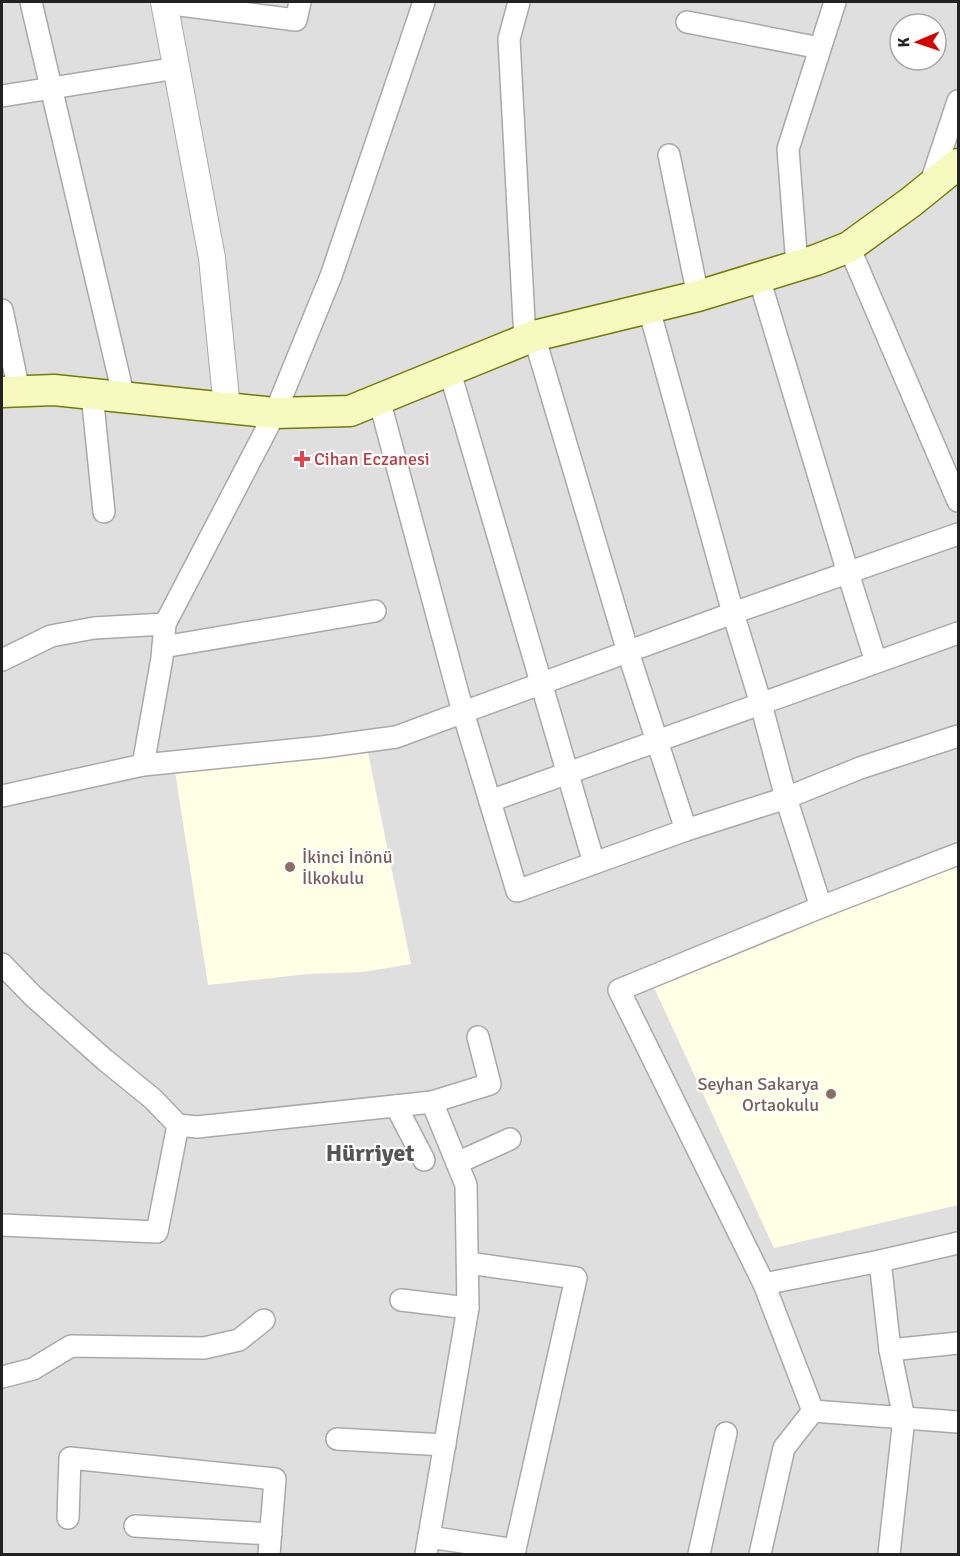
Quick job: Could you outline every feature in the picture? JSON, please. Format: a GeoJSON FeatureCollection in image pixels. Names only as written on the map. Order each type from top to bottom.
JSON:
{"type":"FeatureCollection","features":[{"type":"Feature","properties":{"kind":"main road"},"geometry":{"type":"LineString","coordinates":[[10,392],[54,390],[275,413],[350,411],[529,338],[698,296],[797,266],[849,247],[958,164]]}},
{"type":"Feature","properties":{"kind":"street"},"geometry":{"type":"LineString","coordinates":[[31,2],[124,398]]}},
{"type":"Feature","properties":{"kind":"street"},"geometry":{"type":"LineString","coordinates":[[227,408],[212,258],[165,2],[296,20],[300,2]]}},
{"type":"Feature","properties":{"kind":"street"},"geometry":{"type":"LineString","coordinates":[[143,765],[165,624],[275,413],[331,276],[424,2]]}},
{"type":"Feature","properties":{"kind":"street"},"geometry":{"type":"LineString","coordinates":[[519,2],[509,39],[529,338],[686,830]]}},
{"type":"Feature","properties":{"kind":"street"},"geometry":{"type":"LineString","coordinates":[[797,266],[788,149],[835,2]]}},
{"type":"Feature","properties":{"kind":"street"},"geometry":{"type":"LineString","coordinates":[[687,22],[820,48]]}},
{"type":"Feature","properties":{"kind":"street"},"geometry":{"type":"LineString","coordinates":[[2,96],[177,68]]}},
{"type":"Feature","properties":{"kind":"street"},"geometry":{"type":"LineString","coordinates":[[928,188],[958,101]]}},
{"type":"Feature","properties":{"kind":"street"},"geometry":{"type":"LineString","coordinates":[[669,155],[698,296]]}},
{"type":"Feature","properties":{"kind":"street"},"geometry":{"type":"LineString","coordinates":[[849,247],[958,501]]}},
{"type":"Feature","properties":{"kind":"street"},"geometry":{"type":"LineString","coordinates":[[759,278],[876,662]]}},
{"type":"Feature","properties":{"kind":"street"},"geometry":{"type":"LineString","coordinates":[[649,309],[786,798],[821,907]]}},
{"type":"Feature","properties":{"kind":"street"},"geometry":{"type":"LineString","coordinates":[[2,310],[10,392]]}},
{"type":"Feature","properties":{"kind":"street"},"geometry":{"type":"LineString","coordinates":[[449,369],[594,864]]}},
{"type":"Feature","properties":{"kind":"street"},"geometry":{"type":"LineString","coordinates":[[92,394],[104,512]]}},
{"type":"Feature","properties":{"kind":"street"},"geometry":{"type":"LineString","coordinates":[[379,399],[463,712],[517,891],[686,830],[786,798],[860,768],[958,736]]}},
{"type":"Feature","properties":{"kind":"street"},"geometry":{"type":"LineString","coordinates":[[2,796],[143,765],[322,747],[396,736],[958,534]]}},
{"type":"Feature","properties":{"kind":"street"},"geometry":{"type":"LineString","coordinates":[[163,647],[375,611]]}},
{"type":"Feature","properties":{"kind":"street"},"geometry":{"type":"LineString","coordinates":[[2,660],[51,636],[94,628],[165,624]]}},
{"type":"Feature","properties":{"kind":"street"},"geometry":{"type":"LineString","coordinates":[[490,801],[958,633]]}},
{"type":"Feature","properties":{"kind":"street"},"geometry":{"type":"LineString","coordinates":[[813,1412],[764,1284],[619,990],[821,907],[958,854]]}},
{"type":"Feature","properties":{"kind":"street"},"geometry":{"type":"LineString","coordinates":[[4,970],[105,1060],[153,1099],[178,1125],[197,1127],[432,1102],[490,1084],[478,1037]]}},
{"type":"Feature","properties":{"kind":"street"},"geometry":{"type":"LineString","coordinates":[[432,1102],[466,1185],[468,1308],[428,1546],[514,1552],[576,1278],[468,1263]]}},
{"type":"Feature","properties":{"kind":"street"},"geometry":{"type":"LineString","coordinates":[[396,1106],[424,1160]]}},
{"type":"Feature","properties":{"kind":"street"},"geometry":{"type":"LineString","coordinates":[[2,1225],[157,1232],[178,1125]]}},
{"type":"Feature","properties":{"kind":"street"},"geometry":{"type":"LineString","coordinates":[[457,1163],[510,1138]]}},
{"type":"Feature","properties":{"kind":"street"},"geometry":{"type":"LineString","coordinates":[[764,1284],[958,1243]]}},
{"type":"Feature","properties":{"kind":"street"},"geometry":{"type":"LineString","coordinates":[[880,1261],[890,1350],[904,1418],[889,1554]]}},
{"type":"Feature","properties":{"kind":"street"},"geometry":{"type":"LineString","coordinates":[[401,1300],[468,1308]]}},
{"type":"Feature","properties":{"kind":"street"},"geometry":{"type":"LineString","coordinates":[[2,1377],[33,1369],[71,1346],[204,1348],[239,1340],[264,1320]]}},
{"type":"Feature","properties":{"kind":"street"},"geometry":{"type":"LineString","coordinates":[[890,1350],[958,1343]]}},
{"type":"Feature","properties":{"kind":"street"},"geometry":{"type":"LineString","coordinates":[[813,1412],[958,1422]]}},
{"type":"Feature","properties":{"kind":"street"},"geometry":{"type":"LineString","coordinates":[[760,1554],[784,1448],[813,1412]]}},
{"type":"Feature","properties":{"kind":"street"},"geometry":{"type":"LineString","coordinates":[[699,1554],[726,1433]]}},
{"type":"Feature","properties":{"kind":"street"},"geometry":{"type":"LineString","coordinates":[[337,1439],[445,1445]]}},
{"type":"Feature","properties":{"kind":"street"},"geometry":{"type":"LineString","coordinates":[[68,1518],[70,1458],[275,1479],[270,1544],[135,1527]]}},
{"type":"Feature","properties":{"kind":"shaded area"},"geometry":{"type":"Polygon","coordinates":[[[2,2],[958,2],[958,1554],[2,1554],[2,2]]]}},
{"type":"Feature","properties":{"kind":"shaded area","name":"İkinci İnönü İlkokulu"},"geometry":{"type":"Polygon","coordinates":[[[365,738],[411,964],[363,972],[308,974],[208,985],[175,771],[365,738]]]}},
{"type":"Feature","properties":{"kind":"shaded area","name":"Seyhan Sakarya Ortaokulu"},"geometry":{"type":"Polygon","coordinates":[[[958,853],[958,1205],[774,1248],[652,983],[958,853]]]}},
{"type":"Feature","properties":{"kind":"place","name":"Cihan Eczanesi"},"geometry":{"type":"Point","coordinates":[302,459]}},
{"type":"Feature","properties":{"kind":"place","name":"İkinci İnönü İlkokulu"},"geometry":{"type":"Point","coordinates":[290,867]}},
{"type":"Feature","properties":{"kind":"place","name":"Seyhan Sakarya Ortaokulu"},"geometry":{"type":"Point","coordinates":[831,1094]}},
{"type":"Feature","properties":{"kind":"district","name":"Hürriyet"},"geometry":{"type":"Point","coordinates":[370,1153]}}]}
